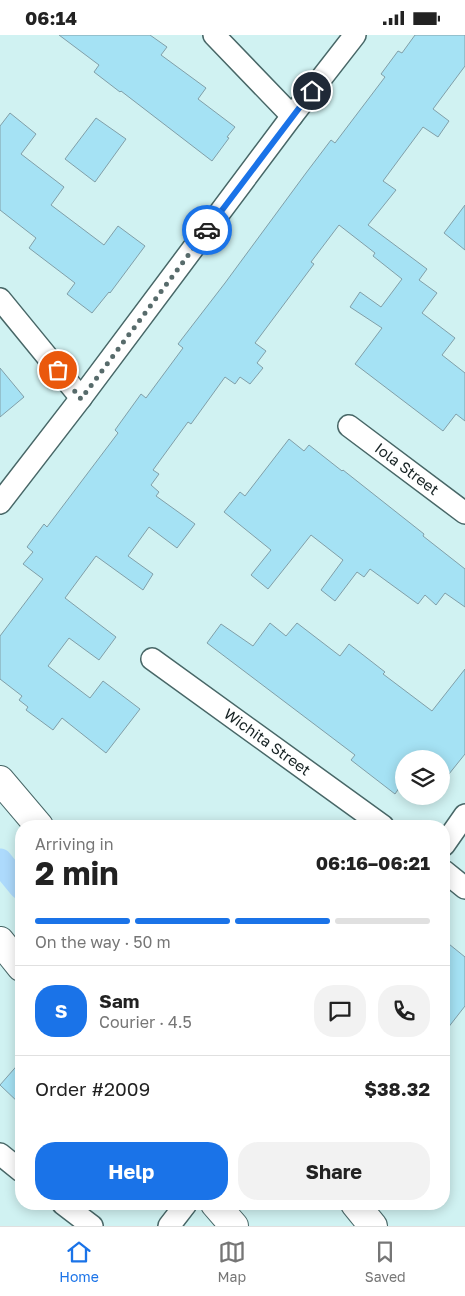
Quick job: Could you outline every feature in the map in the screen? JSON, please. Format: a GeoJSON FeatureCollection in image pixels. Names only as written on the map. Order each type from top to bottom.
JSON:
{"type":"FeatureCollection","features":[{"type":"Feature","properties":{"kind":"main road"},"geometry":{"type":"LineString","coordinates":[[0,780],[34,820]]}},
{"type":"Feature","properties":{"kind":"main road"},"geometry":{"type":"LineString","coordinates":[[0,941],[15,960]]}},
{"type":"Feature","properties":{"kind":"main road"},"geometry":{"type":"LineString","coordinates":[[221,1210],[234,1226]]}},
{"type":"Feature","properties":{"kind":"main road"},"geometry":{"type":"LineString","coordinates":[[347,1210],[354,1226]]}},
{"type":"Feature","properties":{"kind":"main road"},"geometry":{"type":"LineString","coordinates":[[360,1210],[373,1226]]}},
{"type":"Feature","properties":{"kind":"street"},"geometry":{"type":"LineString","coordinates":[[214,35],[292,116]]}},
{"type":"Feature","properties":{"kind":"street"},"geometry":{"type":"LineString","coordinates":[[0,503],[81,399],[292,116],[356,35]]}},
{"type":"Feature","properties":{"kind":"street"},"geometry":{"type":"LineString","coordinates":[[0,299],[81,399]]}},
{"type":"Feature","properties":{"kind":"street","name":"Iola Street"},"geometry":{"type":"LineString","coordinates":[[348,426],[465,513]]}},
{"type":"Feature","properties":{"kind":"street","name":"Wichita Street"},"geometry":{"type":"LineString","coordinates":[[152,659],[374,820]]}},
{"type":"Feature","properties":{"kind":"street"},"geometry":{"type":"LineString","coordinates":[[450,836],[465,815]]}},
{"type":"Feature","properties":{"kind":"street"},"geometry":{"type":"LineString","coordinates":[[450,876],[465,887]]}},
{"type":"Feature","properties":{"kind":"street"},"geometry":{"type":"LineString","coordinates":[[0,1154],[15,1166]]}},
{"type":"Feature","properties":{"kind":"street"},"geometry":{"type":"LineString","coordinates":[[71,1210],[92,1226]]}},
{"type":"Feature","properties":{"kind":"street"},"geometry":{"type":"LineString","coordinates":[[168,1226],[181,1210]]}},
{"type":"Feature","properties":{"kind":"building"},"geometry":{"type":"Polygon","coordinates":[[[59,35],[150,35],[167,47],[161,55],[206,88],[198,99],[235,127],[227,137],[229,138],[212,161],[94,72],[99,65],[59,35]]]}},
{"type":"Feature","properties":{"kind":"building"},"geometry":{"type":"Polygon","coordinates":[[[415,35],[465,35],[465,66],[433,109],[449,121],[438,137],[423,127],[383,181],[396,190],[368,225],[427,269],[419,280],[437,293],[422,313],[455,338],[442,355],[465,373],[465,421],[456,414],[443,431],[355,364],[382,328],[350,307],[360,292],[381,307],[402,279],[373,256],[375,253],[339,225],[311,262],[314,264],[255,343],[266,351],[257,363],[263,368],[250,384],[240,377],[235,384],[225,377],[191,424],[188,422],[153,470],[159,474],[151,485],[159,492],[156,496],[195,524],[177,548],[149,527],[128,556],[153,574],[143,590],[96,556],[65,598],[116,637],[99,660],[69,638],[48,666],[90,698],[103,681],[140,709],[106,753],[62,718],[53,730],[26,710],[28,707],[19,700],[22,696],[0,679],[0,636],[43,579],[23,564],[33,552],[27,547],[44,524],[47,527],[118,433],[115,430],[141,394],[146,398],[183,348],[178,344],[331,140],[335,143],[385,77],[381,74],[398,51],[402,53],[415,35]]]}},
{"type":"Feature","properties":{"kind":"building"},"geometry":{"type":"Polygon","coordinates":[[[10,113],[36,134],[21,154],[64,187],[51,205],[104,245],[118,226],[145,246],[110,293],[92,313],[67,294],[75,283],[29,248],[36,238],[0,210],[0,126],[10,113]]]}},
{"type":"Feature","properties":{"kind":"building"},"geometry":{"type":"Polygon","coordinates":[[[96,118],[126,139],[95,182],[65,159],[96,118]]]}},
{"type":"Feature","properties":{"kind":"building"},"geometry":{"type":"Polygon","coordinates":[[[465,205],[465,250],[444,233],[465,205]]]}},
{"type":"Feature","properties":{"kind":"building"},"geometry":{"type":"Polygon","coordinates":[[[0,368],[24,397],[0,417],[0,368]]]}},
{"type":"Feature","properties":{"kind":"building"},"geometry":{"type":"Polygon","coordinates":[[[289,439],[304,451],[309,445],[343,470],[465,569],[465,607],[445,593],[436,605],[425,595],[418,604],[370,569],[364,577],[357,572],[335,601],[321,590],[343,560],[311,535],[268,589],[251,575],[271,550],[224,512],[240,492],[245,496],[289,439]]]}},
{"type":"Feature","properties":{"kind":"building"},"geometry":{"type":"Polygon","coordinates":[[[270,623],[286,636],[297,623],[340,656],[349,644],[385,672],[383,674],[432,711],[465,669],[465,754],[450,773],[450,750],[395,750],[395,794],[351,760],[355,755],[207,643],[221,624],[253,646],[270,623]]]}},
{"type":"Feature","properties":{"kind":"building"},"geometry":{"type":"Polygon","coordinates":[[[450,945],[465,957],[465,1006],[450,1025],[450,945]]]}},
{"type":"Feature","properties":{"kind":"building"},"geometry":{"type":"Polygon","coordinates":[[[15,1068],[15,1099],[0,1085],[15,1068]]]}},
{"type":"Feature","properties":{"kind":"waterway"},"geometry":{"type":"LineString","coordinates":[[0,861],[15,880]]}},
{"type":"Feature","properties":{"kind":"way so far"},"geometry":{"type":"LineString","coordinates":[[58,370],[81,399],[207,230]]}},
{"type":"Feature","properties":{"kind":"route"},"geometry":{"type":"LineString","coordinates":[[207,230],[312,91]]}}]}
